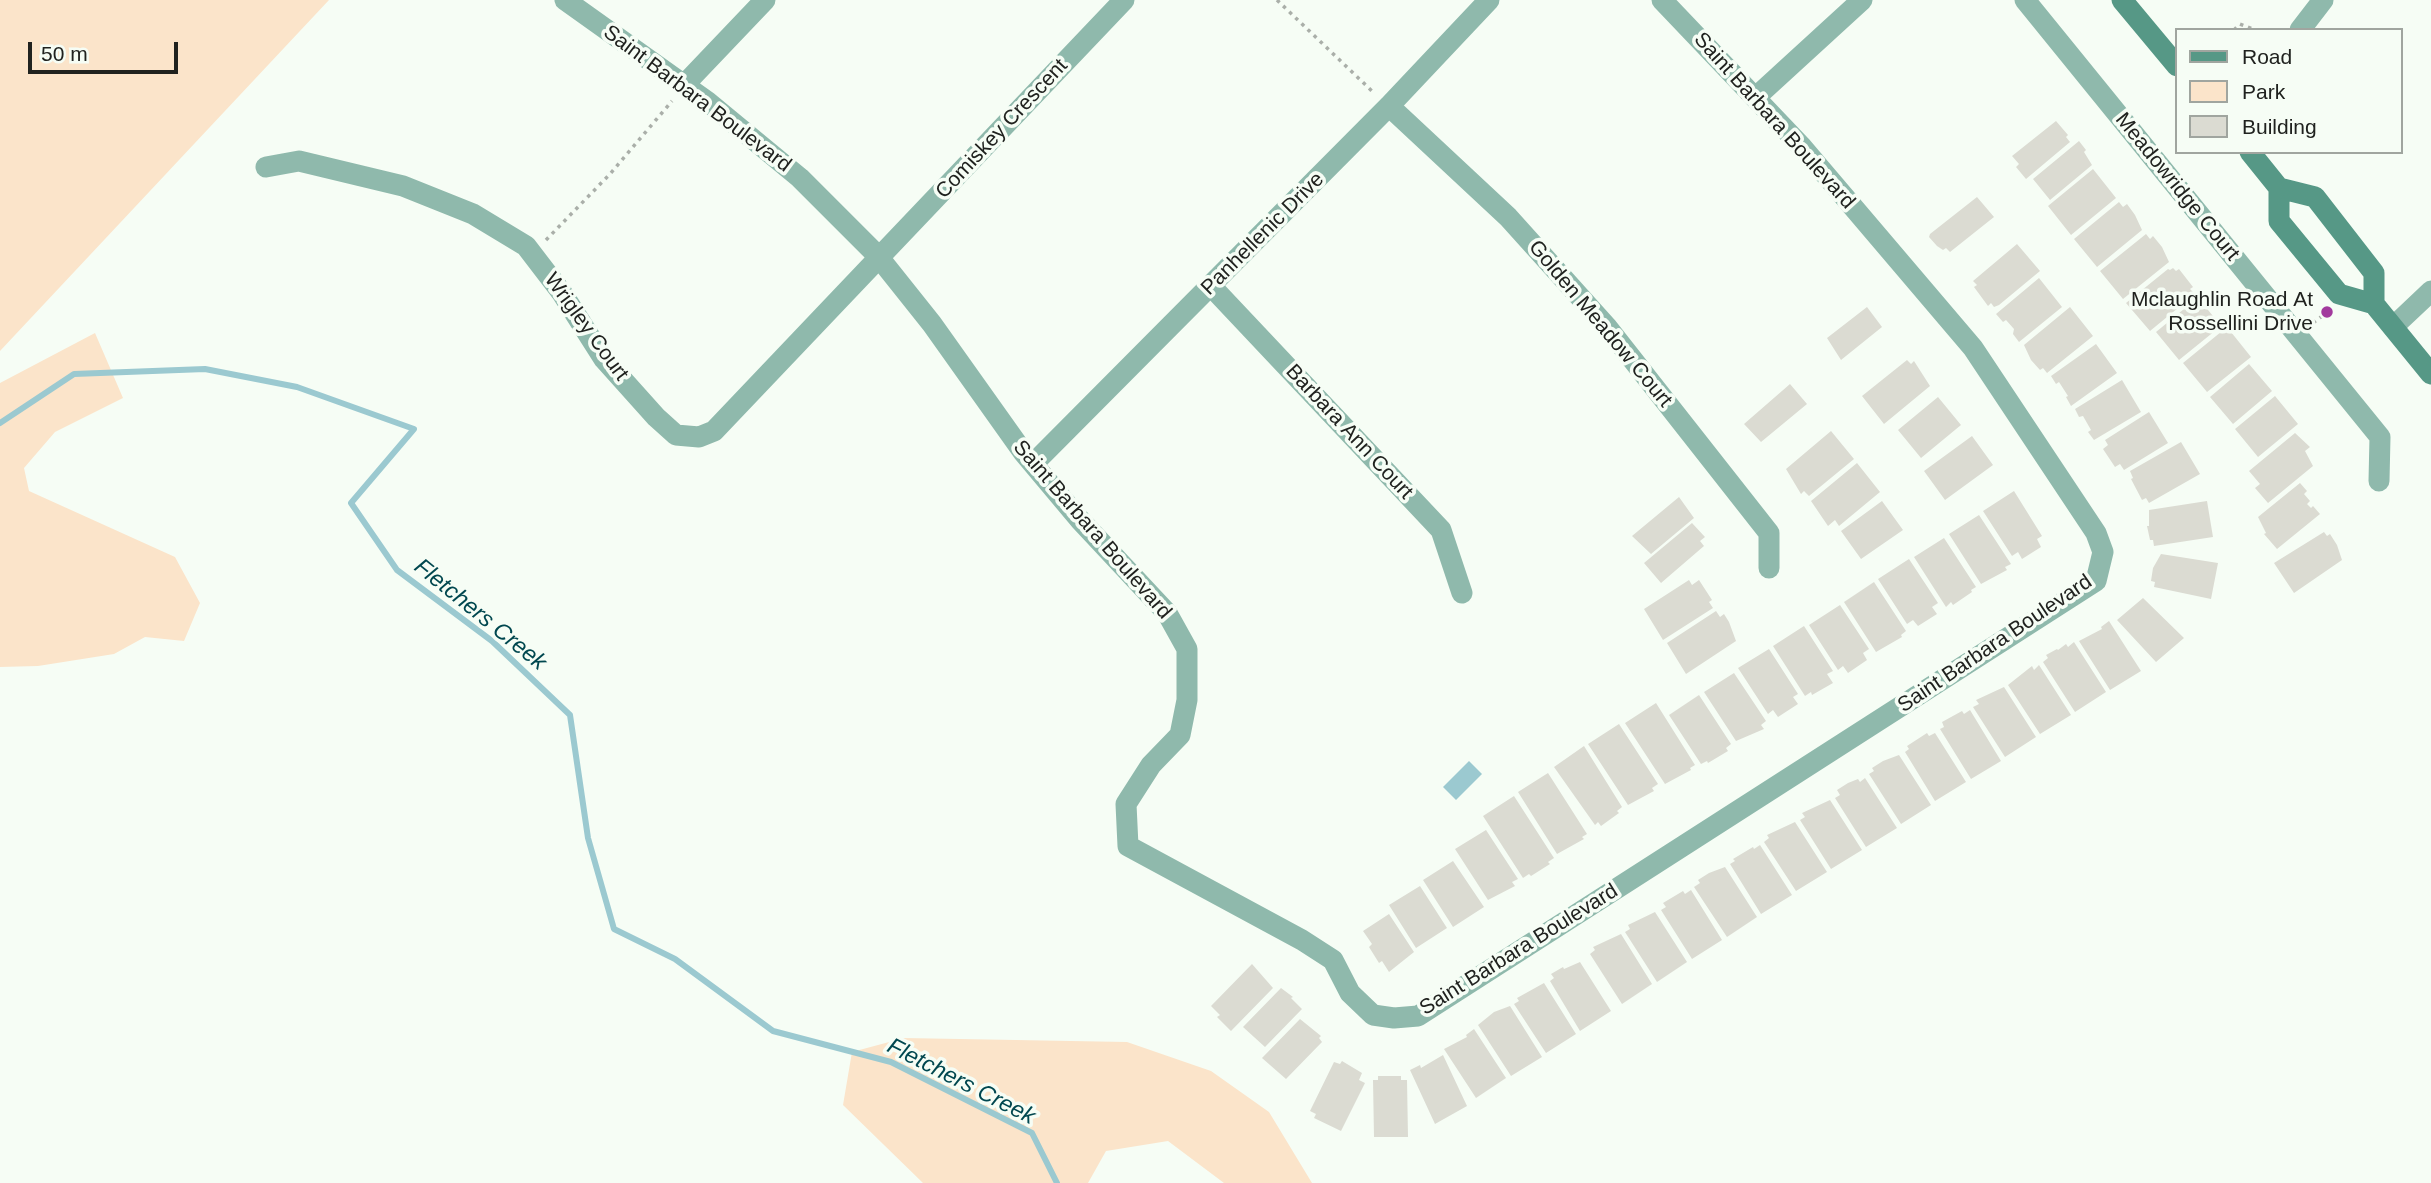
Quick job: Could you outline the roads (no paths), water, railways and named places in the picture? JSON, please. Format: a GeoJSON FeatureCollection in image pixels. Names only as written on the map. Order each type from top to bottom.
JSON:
{"type":"FeatureCollection","features":[{"type":"Feature","properties":{"kind":"street","name":"Saint Barbara Boulevard"},"geometry":{"type":"LineString","coordinates":[[565,0],[708,102],[800,178],[880,258],[932,324],[1033,464],[1089,530],[1167,613],[1187,649],[1187,700],[1180,735],[1151,765],[1126,803],[1128,846],[1302,940],[1332,960],[1350,993],[1373,1015],[1394,1018],[1418,1016],[2096,581],[2104,552],[2096,533],[1973,348],[1756,97],[1662,0]]}},
{"type":"Feature","properties":{"kind":"street"},"geometry":{"type":"LineString","coordinates":[[684,85],[765,0]]}},
{"type":"Feature","properties":{"kind":"street","name":"Comiskey Crescent"},"geometry":{"type":"LineString","coordinates":[[880,258],[1124,0]]}},
{"type":"Feature","properties":{"kind":"street","name":"Panhellenic Drive"},"geometry":{"type":"LineString","coordinates":[[1033,464],[1389,106],[1489,0]]}},
{"type":"Feature","properties":{"kind":"street"},"geometry":{"type":"LineString","coordinates":[[1756,97],[1862,0]]}},
{"type":"Feature","properties":{"kind":"street","name":"Meadowridge Court"},"geometry":{"type":"LineString","coordinates":[[2025,0],[2380,437],[2379,481]]}},
{"type":"Feature","properties":{"kind":"street"},"geometry":{"type":"LineString","coordinates":[[2122,0],[2176,65]]}},
{"type":"Feature","properties":{"kind":"street"},"geometry":{"type":"LineString","coordinates":[[2302,28],[2323,0]]}},
{"type":"Feature","properties":{"kind":"street","name":"Golden Meadow Court"},"geometry":{"type":"LineString","coordinates":[[1389,106],[1508,217],[1607,327],[1769,533],[1769,568]]}},
{"type":"Feature","properties":{"kind":"street"},"geometry":{"type":"LineString","coordinates":[[2252,154],[2279,188],[2315,197],[2374,273],[2374,304]]}},
{"type":"Feature","properties":{"kind":"street","name":"Wrigley Court"},"geometry":{"type":"LineString","coordinates":[[266,167],[299,162],[403,186],[473,215],[526,246],[562,293],[604,359],[656,417],[676,435],[699,437],[714,431],[880,258]]}},
{"type":"Feature","properties":{"kind":"street"},"geometry":{"type":"LineString","coordinates":[[2279,188],[2279,221],[2330,284],[2339,294],[2374,304],[2431,374]]}},
{"type":"Feature","properties":{"kind":"street","name":"Barbara Ann Court"},"geometry":{"type":"LineString","coordinates":[[1211,286],[1440,530],[1462,593]]}},
{"type":"Feature","properties":{"kind":"street"},"geometry":{"type":"LineString","coordinates":[[2393,327],[2431,291]]}},
{"type":"Feature","properties":{"kind":"water"},"geometry":{"type":"Polygon","coordinates":[[[1469,761],[1482,774],[1456,800],[1443,787],[1469,761]]]}},
{"type":"Feature","properties":{"kind":"waterway","name":"Fletchers Creek"},"geometry":{"type":"LineString","coordinates":[[0,423],[74,374],[205,369],[297,387],[414,429],[351,503],[397,570],[492,641],[570,715],[588,838],[614,929],[675,959],[773,1031],[891,1062],[1032,1133],[1057,1183]]}},
{"type":"Feature","properties":{"kind":"place","name":"Mclaughlin Road At Rossellini Drive"},"geometry":{"type":"Point","coordinates":[2327,312]}}]}
